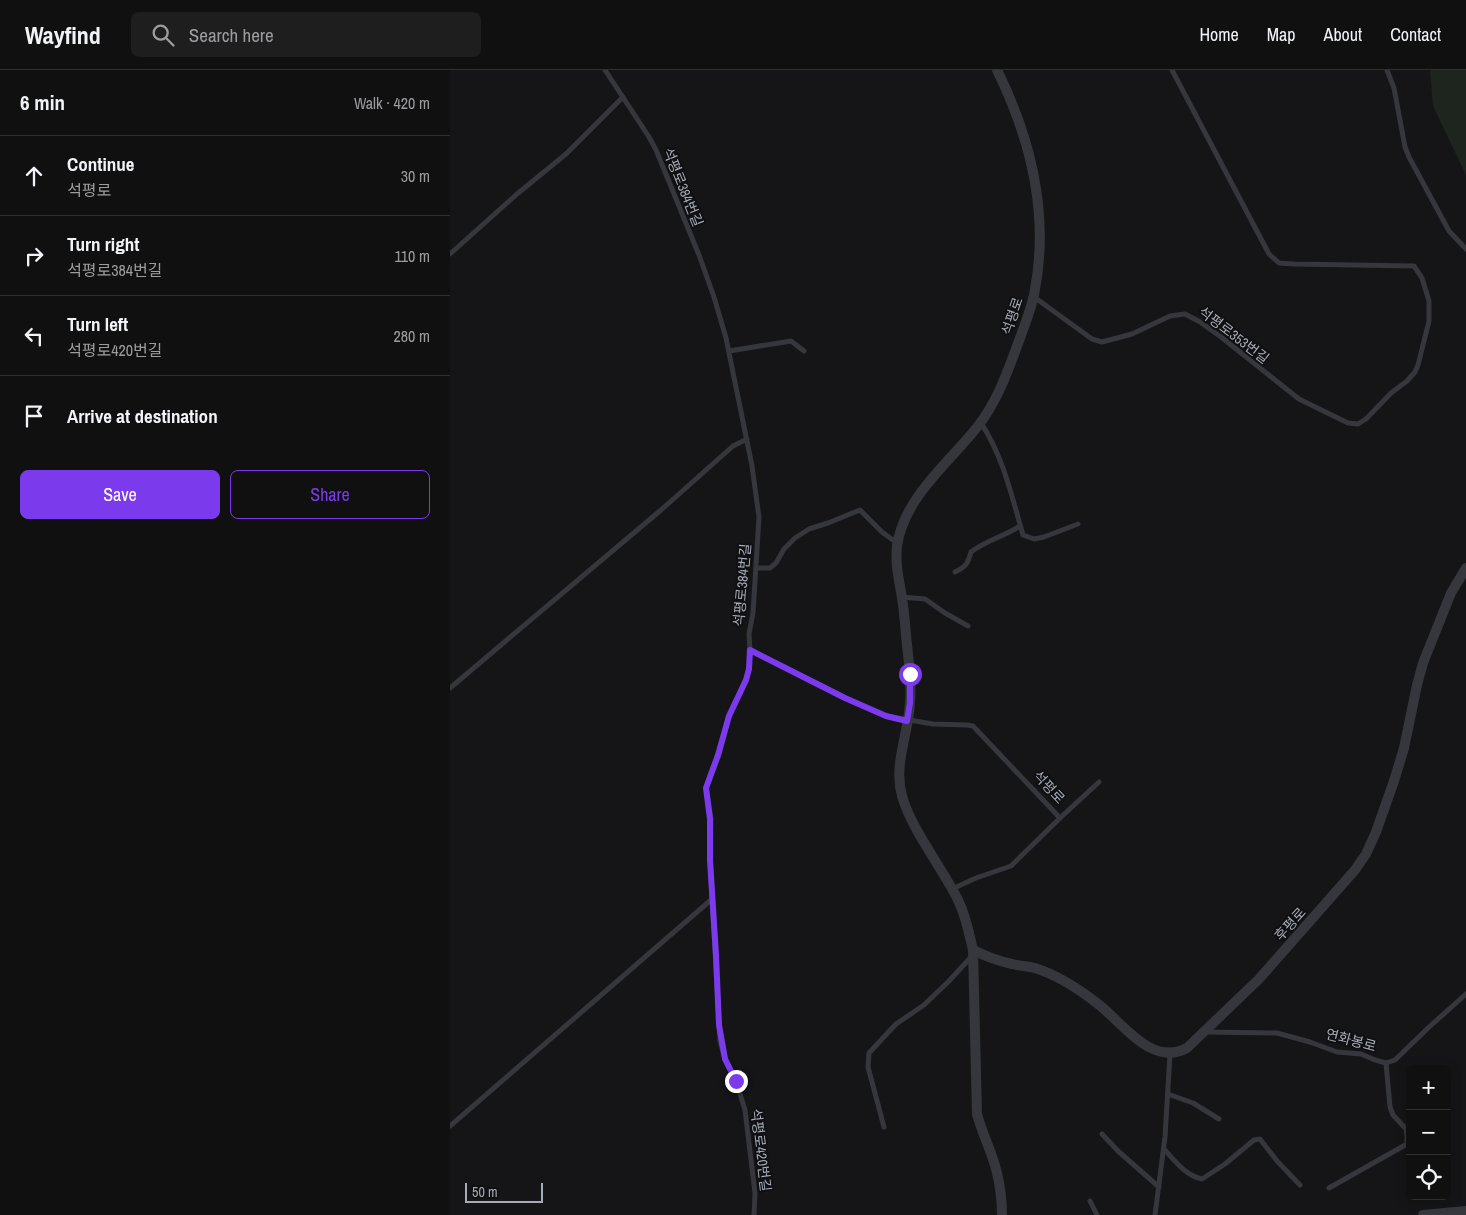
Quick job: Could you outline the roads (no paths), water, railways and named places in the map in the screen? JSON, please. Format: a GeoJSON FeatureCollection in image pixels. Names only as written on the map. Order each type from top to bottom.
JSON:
{"type":"FeatureCollection","features":[{"type":"Feature","properties":{"kind":"street","name":"석평로"},"geometry":{"type":"LineString","coordinates":[[997,70],[1009,94],[1036,179],[1040,233],[1034,297],[1003,384],[981,423],[964,444],[939,469],[911,508],[897,543],[895,562],[902,598],[910,674],[910,703],[899,783],[902,796],[924,841],[964,912],[972,953],[977,1114],[996,1168],[1000,1187],[1002,1215]]}},
{"type":"Feature","properties":{"kind":"street","name":"후평로"},"geometry":{"type":"LineString","coordinates":[[1170,1054],[1178,1053],[1186,1048],[1205,1032],[1259,979],[1355,870],[1366,854],[1376,832],[1404,748],[1416,685],[1423,663],[1451,593],[1466,568]]}},
{"type":"Feature","properties":{"kind":"street"},"geometry":{"type":"LineString","coordinates":[[972,953],[1034,968],[1054,975],[1098,1004],[1126,1031],[1141,1042],[1157,1051],[1170,1054]]}},
{"type":"Feature","properties":{"kind":"street"},"geometry":{"type":"LineString","coordinates":[[1424,1215],[1466,1211]]}},
{"type":"Feature","properties":{"kind":"lane","name":"석평로384번길"},"geometry":{"type":"LineString","coordinates":[[606,70],[650,137],[656,150],[707,275],[728,351],[757,495],[756,568],[749,634],[750,650]]}},
{"type":"Feature","properties":{"kind":"lane","name":"석평로353번길"},"geometry":{"type":"LineString","coordinates":[[1034,297],[1092,339],[1102,342],[1132,334],[1170,316],[1185,314],[1196,319],[1221,337],[1298,399],[1348,423],[1358,424],[1366,419],[1391,393],[1408,381],[1415,372],[1429,321],[1429,302],[1422,278],[1414,266],[1279,263],[1269,254],[1172,70]]}},
{"type":"Feature","properties":{"kind":"lane"},"geometry":{"type":"LineString","coordinates":[[1387,70],[1394,88],[1408,157],[1449,232],[1466,250]]}},
{"type":"Feature","properties":{"kind":"lane"},"geometry":{"type":"LineString","coordinates":[[450,254],[566,154],[623,97]]}},
{"type":"Feature","properties":{"kind":"lane"},"geometry":{"type":"LineString","coordinates":[[728,351],[792,341],[804,351]]}},
{"type":"Feature","properties":{"kind":"lane"},"geometry":{"type":"LineString","coordinates":[[981,423],[988,434],[1007,480],[1023,535],[1034,539],[1078,524]]}},
{"type":"Feature","properties":{"kind":"lane"},"geometry":{"type":"LineString","coordinates":[[450,688],[734,446],[747,439]]}},
{"type":"Feature","properties":{"kind":"lane"},"geometry":{"type":"LineString","coordinates":[[756,568],[770,568],[795,538],[809,529],[860,510],[882,532],[897,543]]}},
{"type":"Feature","properties":{"kind":"lane"},"geometry":{"type":"LineString","coordinates":[[955,572],[965,568],[971,552],[977,547],[1006,535],[1020,526]]}},
{"type":"Feature","properties":{"kind":"lane"},"geometry":{"type":"LineString","coordinates":[[902,598],[925,599],[968,626]]}},
{"type":"Feature","properties":{"kind":"lane"},"geometry":{"type":"LineString","coordinates":[[750,650],[853,702],[886,716],[907,721]]}},
{"type":"Feature","properties":{"kind":"lane","name":"석평로420번길"},"geometry":{"type":"LineString","coordinates":[[750,650],[749,669],[746,680],[729,716],[706,788],[710,819],[710,860],[720,1041],[745,1110],[755,1193],[754,1215]]}},
{"type":"Feature","properties":{"kind":"lane","name":"석평로"},"geometry":{"type":"LineString","coordinates":[[907,721],[933,724],[967,724],[973,726],[1060,818],[1011,866],[976,878],[952,890]]}},
{"type":"Feature","properties":{"kind":"lane"},"geometry":{"type":"LineString","coordinates":[[1060,818],[1098,782]]}},
{"type":"Feature","properties":{"kind":"lane"},"geometry":{"type":"LineString","coordinates":[[450,1126],[712,899]]}},
{"type":"Feature","properties":{"kind":"lane"},"geometry":{"type":"LineString","coordinates":[[884,1127],[868,1068],[868,1053],[896,1024],[924,1005],[972,953]]}},
{"type":"Feature","properties":{"kind":"lane","name":"연화봉로"},"geometry":{"type":"LineString","coordinates":[[1205,1032],[1277,1033],[1337,1052],[1361,1054],[1386,1063],[1395,1060],[1466,994]]}},
{"type":"Feature","properties":{"kind":"lane"},"geometry":{"type":"LineString","coordinates":[[1155,1215],[1164,1149],[1170,1054]]}},
{"type":"Feature","properties":{"kind":"lane"},"geometry":{"type":"LineString","coordinates":[[1329,1188],[1407,1144],[1406,1129],[1393,1115],[1390,1108],[1386,1063]]}},
{"type":"Feature","properties":{"kind":"lane"},"geometry":{"type":"LineString","coordinates":[[1168,1094],[1193,1103],[1219,1119]]}},
{"type":"Feature","properties":{"kind":"lane"},"geometry":{"type":"LineString","coordinates":[[1102,1134],[1118,1152],[1159,1187]]}},
{"type":"Feature","properties":{"kind":"lane"},"geometry":{"type":"LineString","coordinates":[[1164,1149],[1184,1170],[1195,1178],[1202,1179],[1225,1164],[1254,1140],[1260,1139],[1277,1161],[1300,1185]]}},
{"type":"Feature","properties":{"kind":"lane"},"geometry":{"type":"LineString","coordinates":[[1090,1201],[1097,1215]]}}]}
